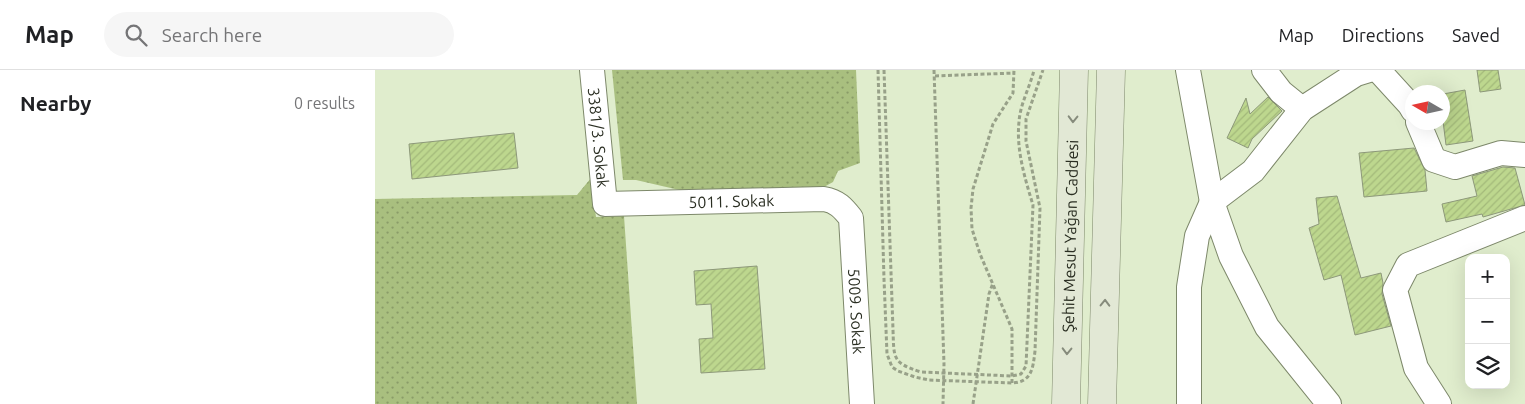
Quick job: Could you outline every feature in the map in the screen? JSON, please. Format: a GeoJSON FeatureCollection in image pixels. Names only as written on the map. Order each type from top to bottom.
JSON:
{"type":"FeatureCollection","features":[{"type":"Feature","properties":{"kind":"main road","name":"Şehit Mesut Yağan Caddesi"},"geometry":{"type":"LineString","coordinates":[[1066,404],[1075,70]]}},
{"type":"Feature","properties":{"kind":"main road"},"geometry":{"type":"LineString","coordinates":[[1102,404],[1111,70]]}},
{"type":"Feature","properties":{"kind":"street","name":"3381/3. Sokak"},"geometry":{"type":"LineString","coordinates":[[592,70],[605,204]]}},
{"type":"Feature","properties":{"kind":"street"},"geometry":{"type":"LineString","coordinates":[[1187,70],[1213,202],[1231,256],[1267,326],[1329,404]]}},
{"type":"Feature","properties":{"kind":"street"},"geometry":{"type":"LineString","coordinates":[[1264,70],[1281,92],[1302,109]]}},
{"type":"Feature","properties":{"kind":"street"},"geometry":{"type":"LineString","coordinates":[[1189,404],[1189,287],[1197,236],[1213,202],[1253,171],[1302,109],[1356,74],[1369,70]]}},
{"type":"Feature","properties":{"kind":"street"},"geometry":{"type":"LineString","coordinates":[[1378,70],[1405,100]]}},
{"type":"Feature","properties":{"kind":"street"},"geometry":{"type":"LineString","coordinates":[[1421,130],[1434,160],[1455,167],[1501,153],[1525,155]]}},
{"type":"Feature","properties":{"kind":"street","name":"5011. Sokak"},"geometry":{"type":"LineString","coordinates":[[605,204],[823,199],[833,200],[851,218]]}},
{"type":"Feature","properties":{"kind":"street","name":"5009. Sokak"},"geometry":{"type":"LineString","coordinates":[[851,218],[862,404]]}},
{"type":"Feature","properties":{"kind":"street"},"geometry":{"type":"LineString","coordinates":[[1439,404],[1416,368],[1395,290],[1408,265],[1525,218]]}},
{"type":"Feature","properties":{"kind":"path"},"geometry":{"type":"LineString","coordinates":[[878,70],[887,354],[892,367],[915,378],[976,383],[1020,383],[1030,374],[1033,368],[1040,208],[1026,140],[1026,119],[1043,70]]}},
{"type":"Feature","properties":{"kind":"path"},"geometry":{"type":"LineString","coordinates":[[884,70],[894,353],[897,361],[907,368],[921,372],[1012,376],[1021,374],[1026,366],[1033,205],[1028,190],[1020,147],[1019,122],[1034,70]]}},
{"type":"Feature","properties":{"kind":"path"},"geometry":{"type":"LineString","coordinates":[[935,70],[944,373],[943,404]]}},
{"type":"Feature","properties":{"kind":"path"},"geometry":{"type":"LineString","coordinates":[[935,76],[1014,72],[1013,93],[993,124],[973,188],[971,208],[972,229],[980,254],[1012,329],[1012,383]]}},
{"type":"Feature","properties":{"kind":"path"},"geometry":{"type":"LineString","coordinates":[[973,404],[989,294],[993,283]]}},
{"type":"Feature","properties":{"kind":"green space"},"geometry":{"type":"Polygon","coordinates":[[[612,70],[856,70],[860,163],[838,171],[833,182],[824,187],[688,192],[636,180],[623,180],[612,70]]]}},
{"type":"Feature","properties":{"kind":"green space"},"geometry":{"type":"Polygon","coordinates":[[[591,178],[596,217],[624,216],[637,404],[375,404],[375,199],[577,195],[591,178]]]}},
{"type":"Feature","properties":{"kind":"building"},"geometry":{"type":"Polygon","coordinates":[[[1477,70],[1498,70],[1501,89],[1480,92],[1477,70]]]}},
{"type":"Feature","properties":{"kind":"building"},"geometry":{"type":"Polygon","coordinates":[[[1465,90],[1473,141],[1446,145],[1444,130],[1450,130],[1450,93],[1465,90]]]}},
{"type":"Feature","properties":{"kind":"building"},"geometry":{"type":"Polygon","coordinates":[[[1268,97],[1282,111],[1252,139],[1248,148],[1227,138],[1246,98],[1250,114],[1268,97]]]}},
{"type":"Feature","properties":{"kind":"building"},"geometry":{"type":"Polygon","coordinates":[[[514,133],[518,168],[412,179],[409,144],[514,133]]]}},
{"type":"Feature","properties":{"kind":"building"},"geometry":{"type":"Polygon","coordinates":[[[1414,148],[1425,170],[1427,191],[1364,197],[1359,153],[1414,148]]]}},
{"type":"Feature","properties":{"kind":"building"},"geometry":{"type":"Polygon","coordinates":[[[1503,167],[1515,168],[1525,205],[1483,217],[1482,214],[1446,222],[1442,204],[1477,196],[1472,176],[1503,167]]]}},
{"type":"Feature","properties":{"kind":"building"},"geometry":{"type":"Polygon","coordinates":[[[1337,196],[1361,278],[1381,273],[1383,283],[1382,294],[1391,326],[1355,335],[1341,275],[1324,280],[1309,228],[1319,224],[1316,198],[1337,196]]]}},
{"type":"Feature","properties":{"kind":"building"},"geometry":{"type":"Polygon","coordinates":[[[757,266],[765,369],[701,373],[699,339],[713,338],[711,304],[696,305],[694,271],[757,266]]]}}]}
